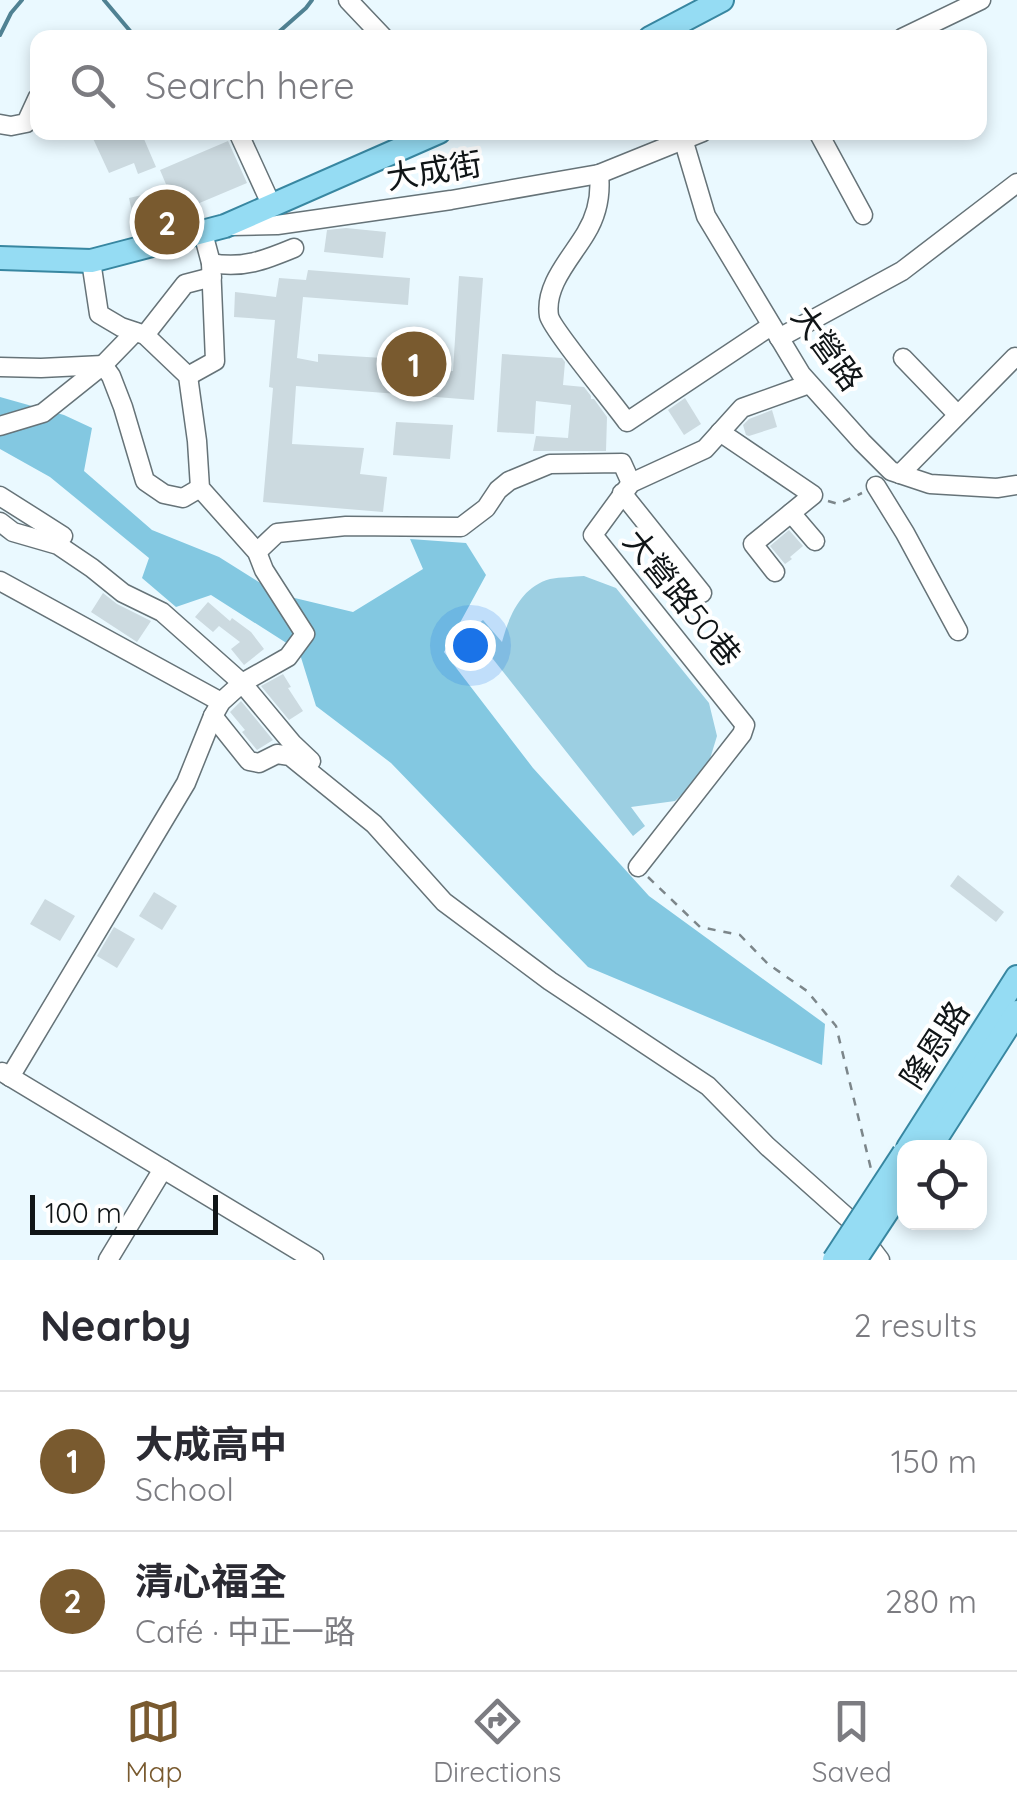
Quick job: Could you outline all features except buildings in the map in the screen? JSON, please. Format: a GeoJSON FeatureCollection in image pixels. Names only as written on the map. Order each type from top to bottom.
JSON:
{"type":"FeatureCollection","features":[{"type":"Feature","properties":{"kind":"main road"},"geometry":{"type":"LineString","coordinates":[[665,30],[722,0]]}},
{"type":"Feature","properties":{"kind":"main road"},"geometry":{"type":"LineString","coordinates":[[0,258],[91,261],[214,230],[420,140]]}},
{"type":"Feature","properties":{"kind":"main road","name":"隆恩路"},"geometry":{"type":"LineString","coordinates":[[912,1140],[1017,978]]}},
{"type":"Feature","properties":{"kind":"main road","name":"隆恩路"},"geometry":{"type":"LineString","coordinates":[[935,1140],[1017,1012]]}},
{"type":"Feature","properties":{"kind":"main road","name":"隆恩路"},"geometry":{"type":"LineString","coordinates":[[834,1260],[897,1164]]}},
{"type":"Feature","properties":{"kind":"main road"},"geometry":{"type":"LineString","coordinates":[[855,1260],[897,1197]]}},
{"type":"Feature","properties":{"kind":"street"},"geometry":{"type":"LineString","coordinates":[[919,30],[981,0]]}},
{"type":"Feature","properties":{"kind":"street"},"geometry":{"type":"LineString","coordinates":[[354,6],[376,30]]}},
{"type":"Feature","properties":{"kind":"street"},"geometry":{"type":"LineString","coordinates":[[0,124],[26,122],[30,114]]}},
{"type":"Feature","properties":{"kind":"street"},"geometry":{"type":"LineString","coordinates":[[242,140],[271,204]]}},
{"type":"Feature","properties":{"kind":"street","name":"大成街"},"geometry":{"type":"LineString","coordinates":[[214,230],[451,200],[599,174],[675,140]]}},
{"type":"Feature","properties":{"kind":"street","name":"大營路"},"geometry":{"type":"LineString","coordinates":[[683,140],[706,216],[801,374],[891,471],[930,484],[996,488],[1017,485]]}},
{"type":"Feature","properties":{"kind":"street"},"geometry":{"type":"LineString","coordinates":[[822,140],[863,214]]}},
{"type":"Feature","properties":{"kind":"street"},"geometry":{"type":"LineString","coordinates":[[599,174],[601,195],[588,231],[571,252],[550,296],[549,319],[627,422],[775,332],[902,271],[1017,183]]}},
{"type":"Feature","properties":{"kind":"street"},"geometry":{"type":"LineString","coordinates":[[188,376],[215,360],[214,230]]}},
{"type":"Feature","properties":{"kind":"street"},"geometry":{"type":"LineString","coordinates":[[0,426],[43,413],[140,333],[186,284],[212,270],[257,264],[294,248]]}},
{"type":"Feature","properties":{"kind":"street"},"geometry":{"type":"LineString","coordinates":[[91,261],[99,314],[140,333],[188,376],[200,488],[257,552],[264,570],[305,634],[288,657],[242,683],[217,709],[186,783],[5,1074],[314,1260]]}},
{"type":"Feature","properties":{"kind":"street"},"geometry":{"type":"LineString","coordinates":[[900,474],[1015,357]]}},
{"type":"Feature","properties":{"kind":"street"},"geometry":{"type":"LineString","coordinates":[[903,358],[957,414]]}},
{"type":"Feature","properties":{"kind":"street"},"geometry":{"type":"LineString","coordinates":[[0,367],[103,366]]}},
{"type":"Feature","properties":{"kind":"street"},"geometry":{"type":"LineString","coordinates":[[103,366],[123,407],[145,481],[164,494],[182,498],[200,488]]}},
{"type":"Feature","properties":{"kind":"street","name":"大營路50巷"},"geometry":{"type":"LineString","coordinates":[[638,867],[746,725],[593,536],[627,488],[705,449],[742,408],[810,384]]}},
{"type":"Feature","properties":{"kind":"street"},"geometry":{"type":"LineString","coordinates":[[720,432],[812,495],[753,544],[775,572]]}},
{"type":"Feature","properties":{"kind":"street"},"geometry":{"type":"LineString","coordinates":[[257,552],[278,534],[346,526],[461,526],[486,508],[510,481],[550,464],[622,463],[627,488],[702,593]]}},
{"type":"Feature","properties":{"kind":"street"},"geometry":{"type":"LineString","coordinates":[[876,486],[958,631]]}},
{"type":"Feature","properties":{"kind":"street"},"geometry":{"type":"LineString","coordinates":[[0,496],[63,536]]}},
{"type":"Feature","properties":{"kind":"street"},"geometry":{"type":"LineString","coordinates":[[791,512],[815,541]]}},
{"type":"Feature","properties":{"kind":"street"},"geometry":{"type":"LineString","coordinates":[[0,522],[14,532],[58,545],[123,593],[162,612],[242,683],[292,743],[396,832],[431,873],[426,882]]}},
{"type":"Feature","properties":{"kind":"street"},"geometry":{"type":"LineString","coordinates":[[0,581],[217,709],[249,762],[259,763],[277,754],[290,756],[374,824],[444,902],[550,981],[708,1086],[767,1146],[849,1219],[880,1260]]}},
{"type":"Feature","properties":{"kind":"street"},"geometry":{"type":"LineString","coordinates":[[108,1260],[162,1169]]}},
{"type":"Feature","properties":{"kind":"path"},"geometry":{"type":"LineString","coordinates":[[812,495],[838,504],[876,486]]}},
{"type":"Feature","properties":{"kind":"path"},"geometry":{"type":"LineString","coordinates":[[638,867],[700,927],[740,935],[768,964],[807,992],[836,1026],[871,1168],[864,1185]]}},
{"type":"Feature","properties":{"kind":"shaded area"},"geometry":{"type":"Polygon","coordinates":[[[0,397],[64,415],[92,428],[84,471],[152,530],[219,557],[278,594],[353,612],[423,569],[410,539],[466,543],[486,575],[444,652],[533,768],[649,896],[825,1024],[822,1065],[588,967],[391,763],[316,706],[299,651],[211,595],[176,607],[142,578],[149,558],[50,477],[0,449],[0,397]]]}},
{"type":"Feature","properties":{"kind":"shaded area"},"geometry":{"type":"Polygon","coordinates":[[[584,576],[616,588],[709,703],[717,736],[706,772],[675,801],[631,807],[645,826],[633,836],[470,630],[483,620],[502,642],[513,613],[531,589],[550,579],[584,576]]]}},
{"type":"Feature","properties":{"kind":"waterway"},"geometry":{"type":"LineString","coordinates":[[0,35],[22,0]]}},
{"type":"Feature","properties":{"kind":"waterway"},"geometry":{"type":"LineString","coordinates":[[104,0],[129,30]]}},
{"type":"Feature","properties":{"kind":"waterway"},"geometry":{"type":"LineString","coordinates":[[281,30],[312,0]]}},
{"type":"Feature","properties":{"kind":"place","name":"清心福全"},"geometry":{"type":"Point","coordinates":[167,222]}},
{"type":"Feature","properties":{"kind":"place","name":"大成高中"},"geometry":{"type":"Point","coordinates":[414,364]}}]}
